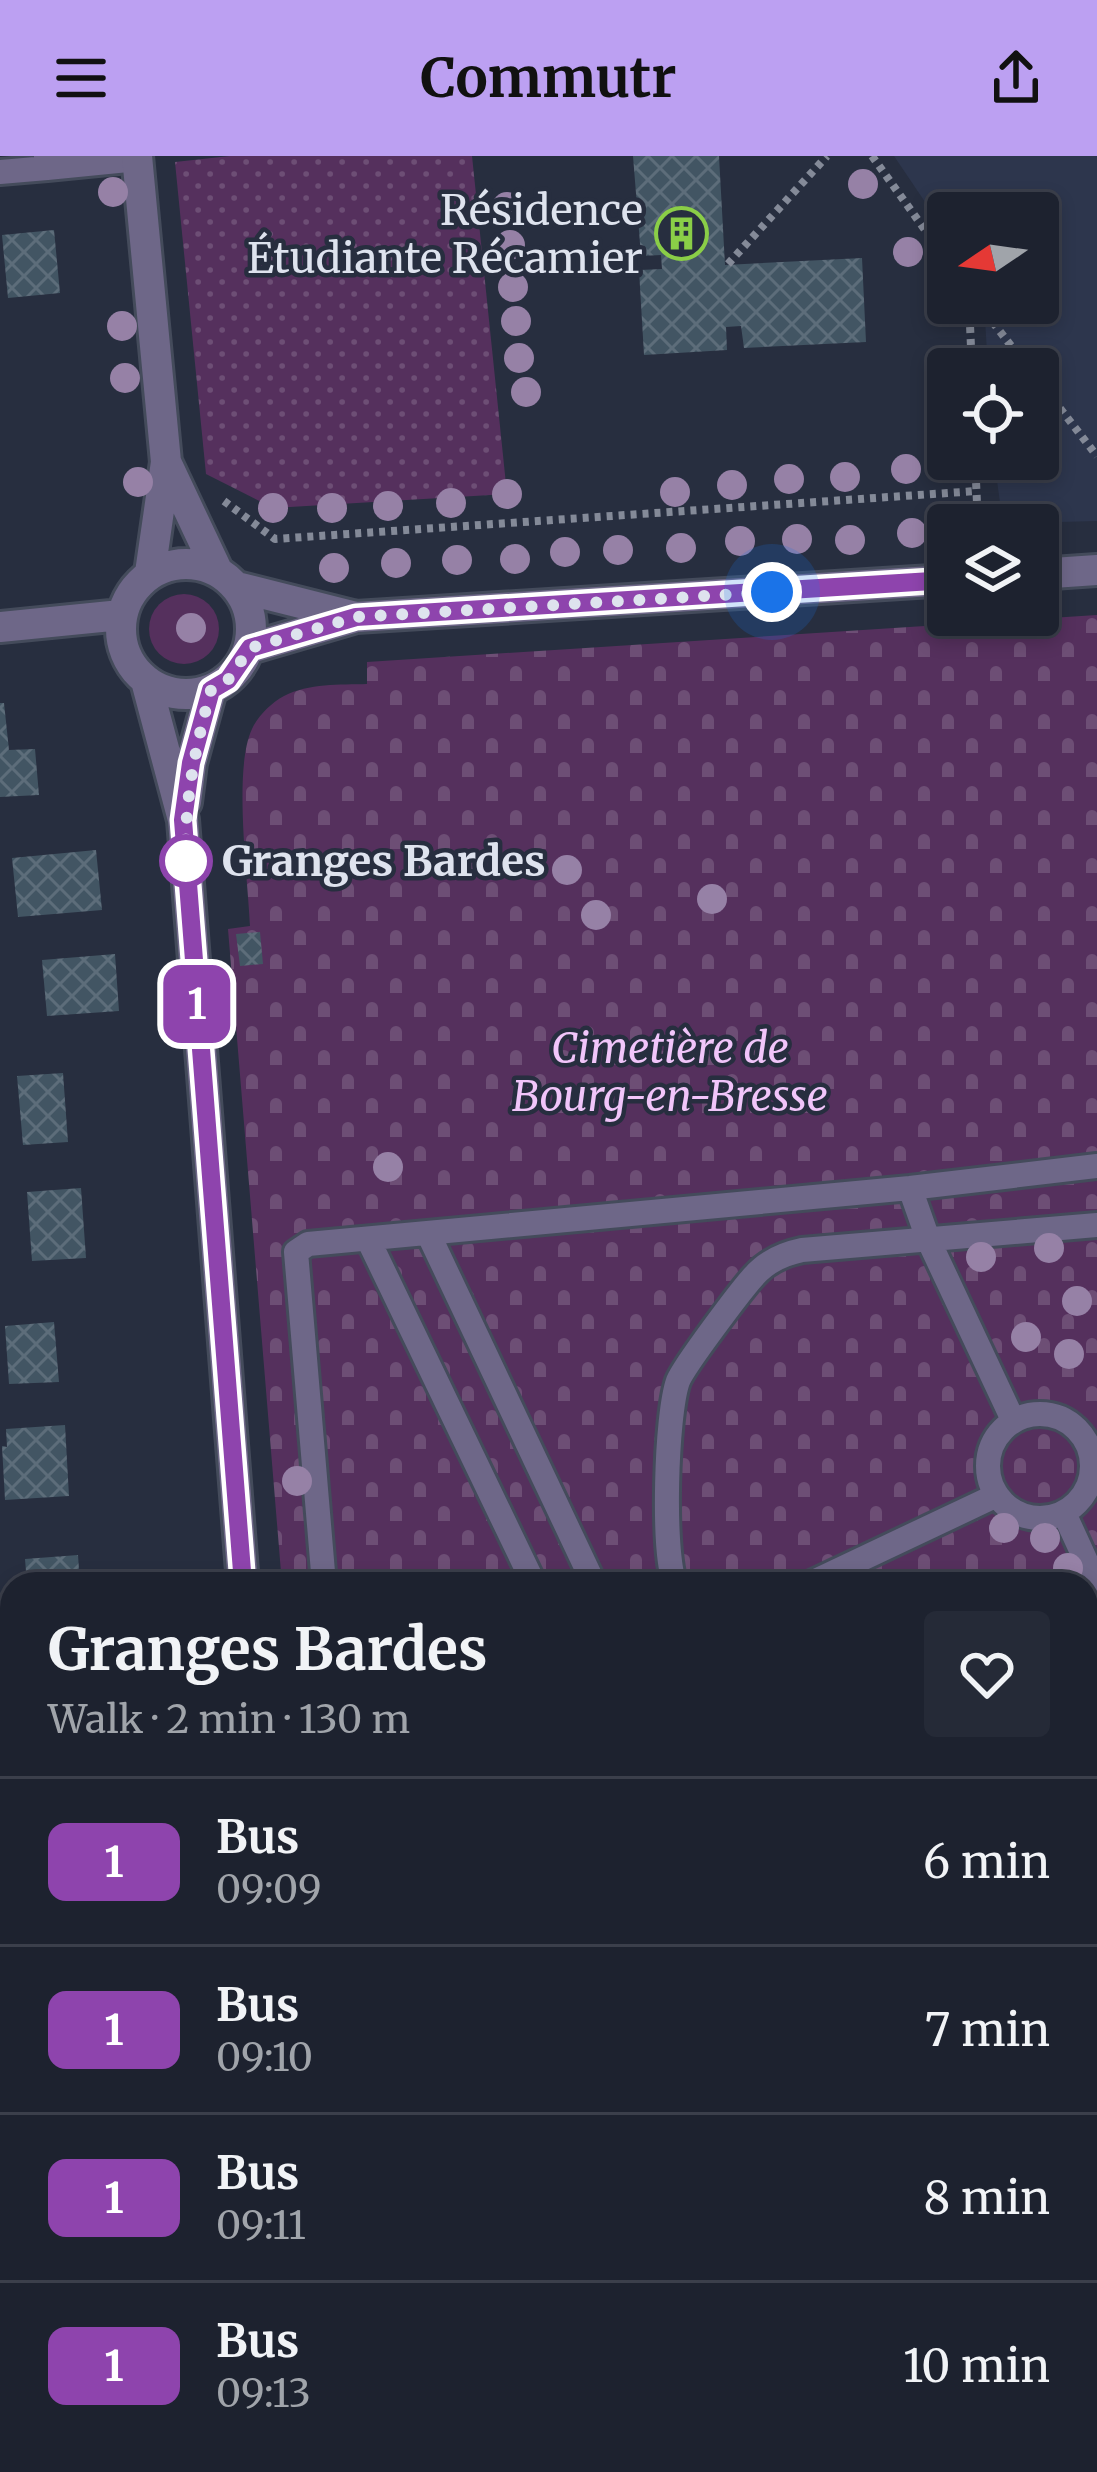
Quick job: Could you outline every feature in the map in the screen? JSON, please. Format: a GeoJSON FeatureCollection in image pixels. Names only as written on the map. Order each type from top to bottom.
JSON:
{"type":"FeatureCollection","features":[{"type":"Feature","properties":{"kind":"street"},"geometry":{"type":"LineString","coordinates":[[137,158],[166,462],[150,573]]}},
{"type":"Feature","properties":{"kind":"street"},"geometry":{"type":"LineString","coordinates":[[166,462],[227,578],[251,616],[250,648],[228,680],[211,690],[186,695],[146,681],[133,668],[122,644],[122,615],[132,591],[150,573],[183,563],[227,578],[356,617]]}},
{"type":"Feature","properties":{"kind":"street"},"geometry":{"type":"LineString","coordinates":[[1059,573],[1097,570]]}},
{"type":"Feature","properties":{"kind":"street"},"geometry":{"type":"LineString","coordinates":[[250,648],[356,617],[927,581]]}},
{"type":"Feature","properties":{"kind":"street"},"geometry":{"type":"LineString","coordinates":[[0,627],[122,615]]}},
{"type":"Feature","properties":{"kind":"street"},"geometry":{"type":"LineString","coordinates":[[146,681],[183,820],[242,1572]]}},
{"type":"Feature","properties":{"kind":"street"},"geometry":{"type":"LineString","coordinates":[[183,820],[191,763],[211,690]]}},
{"type":"Feature","properties":{"kind":"lane"},"geometry":{"type":"LineString","coordinates":[[0,172],[47,162],[137,158]]}},
{"type":"Feature","properties":{"kind":"lane"},"geometry":{"type":"LineString","coordinates":[[323,1572],[296,1252],[308,1244],[1097,1166]]}},
{"type":"Feature","properties":{"kind":"lane"},"geometry":{"type":"LineString","coordinates":[[910,1188],[928,1239],[1013,1420]]}},
{"type":"Feature","properties":{"kind":"lane"},"geometry":{"type":"LineString","coordinates":[[674,1572],[667,1516],[679,1380],[756,1274],[782,1254],[802,1250],[1097,1225]]}},
{"type":"Feature","properties":{"kind":"lane"},"geometry":{"type":"LineString","coordinates":[[428,1233],[588,1572]]}},
{"type":"Feature","properties":{"kind":"lane"},"geometry":{"type":"LineString","coordinates":[[368,1239],[528,1572]]}},
{"type":"Feature","properties":{"kind":"lane"},"geometry":{"type":"LineString","coordinates":[[1050,1414],[1068,1421],[1094,1449],[1091,1480],[1064,1513],[1034,1518],[1020,1514],[997,1496],[990,1483],[988,1455],[1002,1429],[1013,1420],[1050,1414]]}},
{"type":"Feature","properties":{"kind":"lane"},"geometry":{"type":"LineString","coordinates":[[835,1572],[997,1496]]}},
{"type":"Feature","properties":{"kind":"lane"},"geometry":{"type":"LineString","coordinates":[[1064,1513],[1091,1572]]}},
{"type":"Feature","properties":{"kind":"path"},"geometry":{"type":"LineString","coordinates":[[728,265],[827,156]]}},
{"type":"Feature","properties":{"kind":"path"},"geometry":{"type":"LineString","coordinates":[[872,156],[927,233]]}},
{"type":"Feature","properties":{"kind":"path"},"geometry":{"type":"LineString","coordinates":[[991,324],[1011,348]]}},
{"type":"Feature","properties":{"kind":"path"},"geometry":{"type":"LineString","coordinates":[[1059,407],[1097,456]]}},
{"type":"Feature","properties":{"kind":"path"},"geometry":{"type":"LineString","coordinates":[[976,480],[977,504]]}},
{"type":"Feature","properties":{"kind":"path"},"geometry":{"type":"LineString","coordinates":[[181,493],[203,485],[275,539],[976,491]]}},
{"type":"Feature","properties":{"kind":"shaded area"},"geometry":{"type":"Polygon","coordinates":[[[894,156],[1097,156],[1097,521],[1059,522],[1059,504],[1000,504],[997,480],[1059,480],[1059,348],[987,348],[985,324],[1059,324],[1059,192],[927,192],[927,205],[894,156]]]}},
{"type":"Feature","properties":{"kind":"green space"},"geometry":{"type":"Polygon","coordinates":[[[230,156],[472,156],[507,494],[273,508],[206,474],[175,162],[230,156]]]}},
{"type":"Feature","properties":{"kind":"green space"},"geometry":{"type":"Polygon","coordinates":[[[184,594],[209,604],[219,629],[209,654],[184,664],[159,654],[149,629],[159,604],[184,594]]]}},
{"type":"Feature","properties":{"kind":"green space","name":"Cimetière de Bourg-en-Bresse"},"geometry":{"type":"Polygon","coordinates":[[[1097,615],[1097,1572],[281,1572],[228,929],[250,926],[243,770],[252,729],[279,699],[304,689],[367,684],[367,662],[927,626],[927,636],[1059,636],[1059,617],[1097,615]]]}},
{"type":"Feature","properties":{"kind":"building","name":"Résidence Étudiante Récamier"},"geometry":{"type":"Polygon","coordinates":[[[633,156],[719,156],[725,265],[862,258],[866,342],[744,348],[741,326],[726,327],[727,350],[644,355],[639,270],[662,269],[661,255],[641,256],[633,156]]]}},
{"type":"Feature","properties":{"kind":"building"},"geometry":{"type":"Polygon","coordinates":[[[54,230],[60,293],[8,298],[2,235],[54,230]]]}},
{"type":"Feature","properties":{"kind":"building"},"geometry":{"type":"Polygon","coordinates":[[[0,703],[4,703],[9,750],[35,749],[39,795],[0,797],[0,703]]]}},
{"type":"Feature","properties":{"kind":"building"},"geometry":{"type":"Polygon","coordinates":[[[96,850],[102,910],[18,917],[12,858],[96,850]]]}},
{"type":"Feature","properties":{"kind":"building"},"geometry":{"type":"Polygon","coordinates":[[[260,932],[263,964],[240,966],[236,934],[260,932]]]}},
{"type":"Feature","properties":{"kind":"building"},"geometry":{"type":"Polygon","coordinates":[[[115,954],[119,1011],[47,1016],[42,960],[115,954]]]}},
{"type":"Feature","properties":{"kind":"building"},"geometry":{"type":"Polygon","coordinates":[[[63,1073],[68,1142],[23,1145],[17,1076],[63,1073]]]}},
{"type":"Feature","properties":{"kind":"building"},"geometry":{"type":"Polygon","coordinates":[[[81,1188],[86,1258],[32,1261],[27,1192],[81,1188]]]}},
{"type":"Feature","properties":{"kind":"building"},"geometry":{"type":"Polygon","coordinates":[[[54,1322],[59,1382],[9,1384],[5,1326],[54,1322]]]}},
{"type":"Feature","properties":{"kind":"building"},"geometry":{"type":"Polygon","coordinates":[[[65,1425],[69,1496],[5,1500],[2,1446],[7,1447],[6,1429],[65,1425]]]}},
{"type":"Feature","properties":{"kind":"building"},"geometry":{"type":"Polygon","coordinates":[[[78,1555],[79,1572],[26,1572],[25,1559],[78,1555]]]}},
{"type":"Feature","properties":{"kind":"bus line","name":"1"},"geometry":{"type":"LineString","coordinates":[[242,1572],[183,820],[191,763],[211,690],[228,680],[250,648],[356,617],[927,581]]}},
{"type":"Feature","properties":{"kind":"place","name":"Résidence Étudiante Récamier"},"geometry":{"type":"Point","coordinates":[682,234]}},
{"type":"Feature","properties":{"kind":"place","name":"Granges Bardes"},"geometry":{"type":"Point","coordinates":[186,861]}},
{"type":"Feature","properties":{"kind":"route"},"geometry":{"type":"LineString","coordinates":[[186,861],[183,820],[191,763],[211,690],[228,680],[250,648],[356,617],[772,592]]}}]}
